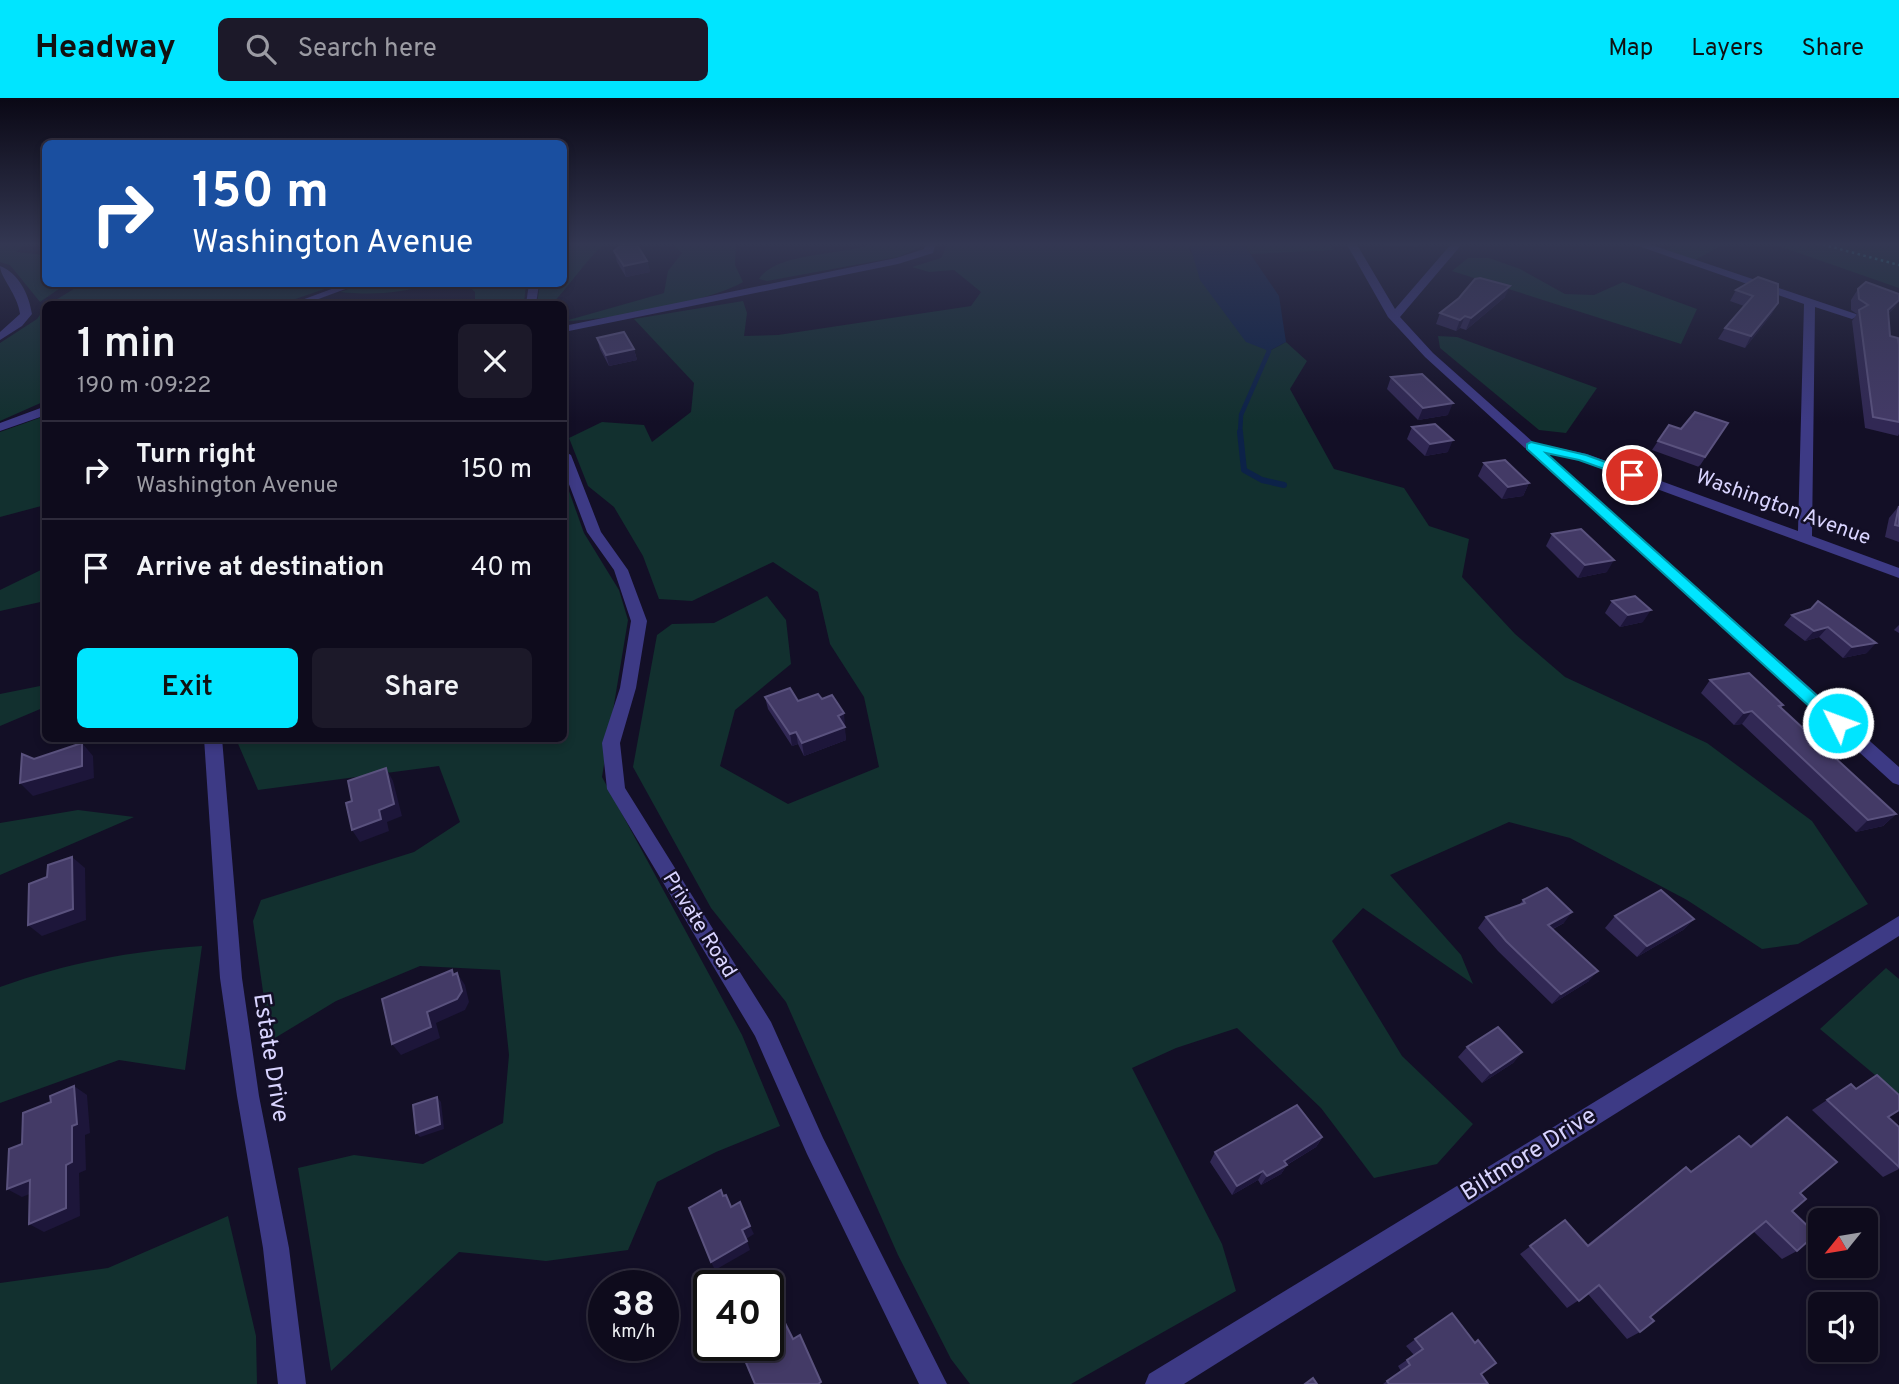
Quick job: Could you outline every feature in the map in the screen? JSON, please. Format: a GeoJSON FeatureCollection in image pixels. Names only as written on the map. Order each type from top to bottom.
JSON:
{"type":"FeatureCollection","features":[{"type":"Feature","properties":{"kind":"street"},"geometry":{"type":"LineString","coordinates":[[0,337],[18,324],[26,314],[23,303]]}},
{"type":"Feature","properties":{"kind":"street"},"geometry":{"type":"LineString","coordinates":[[567,328],[692,303]]}},
{"type":"Feature","properties":{"kind":"street"},"geometry":{"type":"LineString","coordinates":[[1386,303],[1394,317],[1429,355],[1899,779]]}},
{"type":"Feature","properties":{"kind":"street"},"geometry":{"type":"LineString","coordinates":[[1394,317],[1406,303]]}},
{"type":"Feature","properties":{"kind":"street"},"geometry":{"type":"LineString","coordinates":[[1805,538],[1811,303],[1852,316]]}},
{"type":"Feature","properties":{"kind":"street"},"geometry":{"type":"LineString","coordinates":[[0,427],[42,411]]}},
{"type":"Feature","properties":{"kind":"street","name":"Washington Avenue"},"geometry":{"type":"LineString","coordinates":[[1531,446],[1582,457],[1899,573]]}},
{"type":"Feature","properties":{"kind":"street","name":"Private Road"},"geometry":{"type":"LineString","coordinates":[[567,463],[594,532],[621,570],[639,621],[628,688],[611,743],[616,789],[763,1029],[816,1146],[933,1384]]}},
{"type":"Feature","properties":{"kind":"street","name":"Estate Drive"},"geometry":{"type":"LineString","coordinates":[[213,742],[232,978],[248,1096],[276,1248],[292,1384]]}},
{"type":"Feature","properties":{"kind":"street","name":"Biltmore Drive"},"geometry":{"type":"LineString","coordinates":[[1159,1384],[1899,925]]}},
{"type":"Feature","properties":{"kind":"green space"},"geometry":{"type":"Polygon","coordinates":[[[629,303],[682,303],[606,317],[567,320],[629,303]]]}},
{"type":"Feature","properties":{"kind":"green space"},"geometry":{"type":"Polygon","coordinates":[[[744,303],[747,313],[744,336],[778,335],[971,306],[973,303],[1231,303],[1269,351],[1286,342],[1307,361],[1290,389],[1334,469],[1404,488],[1429,526],[1469,539],[1462,577],[1515,634],[1565,677],[1707,743],[1812,821],[1868,904],[1798,944],[1762,949],[1687,900],[1570,838],[1509,822],[1390,875],[1461,955],[1473,984],[1363,908],[1332,941],[1402,1056],[1473,1124],[1437,1164],[1374,1178],[1321,1108],[1237,1028],[1176,1048],[1132,1068],[1222,1244],[1236,1291],[1071,1384],[970,1384],[951,1359],[898,1255],[786,1002],[711,908],[633,767],[657,635],[672,624],[714,623],[767,596],[786,620],[791,664],[735,710],[720,766],[788,804],[879,767],[864,697],[830,644],[818,592],[773,562],[692,601],[659,599],[643,556],[614,507],[588,486],[569,438],[602,422],[644,425],[652,442],[691,412],[694,383],[634,319],[744,303]]]}},
{"type":"Feature","properties":{"kind":"green space"},"geometry":{"type":"Polygon","coordinates":[[[1552,303],[1681,303],[1697,309],[1681,344],[1552,303]]]}},
{"type":"Feature","properties":{"kind":"green space"},"geometry":{"type":"Polygon","coordinates":[[[42,312],[42,402],[0,421],[0,343],[37,319],[42,312]]]}},
{"type":"Feature","properties":{"kind":"green space"},"geometry":{"type":"Polygon","coordinates":[[[1438,336],[1457,337],[1597,388],[1566,433],[1539,430],[1440,348],[1438,336]]]}},
{"type":"Feature","properties":{"kind":"green space"},"geometry":{"type":"Polygon","coordinates":[[[42,417],[42,506],[0,517],[0,432],[42,417]]]}},
{"type":"Feature","properties":{"kind":"green space"},"geometry":{"type":"Polygon","coordinates":[[[567,485],[584,533],[619,590],[628,620],[602,777],[742,1035],[780,1126],[716,1152],[657,1182],[628,1250],[546,1261],[459,1252],[331,1371],[298,1168],[354,1155],[423,1164],[503,1123],[509,1055],[500,970],[420,966],[336,1001],[270,1041],[253,921],[261,900],[414,852],[460,822],[439,766],[258,790],[237,742],[567,742],[567,485]]]}},
{"type":"Feature","properties":{"kind":"green space"},"geometry":{"type":"Polygon","coordinates":[[[42,569],[42,602],[0,611],[0,590],[42,569]]]}},
{"type":"Feature","properties":{"kind":"green space"},"geometry":{"type":"Polygon","coordinates":[[[42,686],[42,708],[0,726],[0,694],[42,686]]]}},
{"type":"Feature","properties":{"kind":"green space"},"geometry":{"type":"Polygon","coordinates":[[[78,810],[134,817],[0,875],[0,823],[78,810]]]}},
{"type":"Feature","properties":{"kind":"green space"},"geometry":{"type":"Polygon","coordinates":[[[202,946],[185,1070],[119,1060],[0,1103],[0,987],[100,959],[202,946]]]}},
{"type":"Feature","properties":{"kind":"green space"},"geometry":{"type":"Polygon","coordinates":[[[1886,968],[1899,979],[1899,1095],[1820,1029],[1886,968]]]}},
{"type":"Feature","properties":{"kind":"green space"},"geometry":{"type":"Polygon","coordinates":[[[228,1216],[256,1336],[257,1384],[0,1384],[0,1283],[108,1268],[228,1216]]]}},
{"type":"Feature","properties":{"kind":"water"},"geometry":{"type":"Polygon","coordinates":[[[1217,303],[1280,303],[1286,342],[1269,351],[1246,342],[1217,303]]]}},
{"type":"Feature","properties":{"kind":"building"},"geometry":{"type":"Polygon","coordinates":[[[1453,303],[1489,303],[1471,318],[1465,316],[1460,320],[1440,313],[1453,303]]]}},
{"type":"Feature","properties":{"kind":"building"},"geometry":{"type":"Polygon","coordinates":[[[1747,303],[1778,303],[1751,336],[1725,328],[1747,303]]]}},
{"type":"Feature","properties":{"kind":"building"},"geometry":{"type":"Polygon","coordinates":[[[1865,303],[1896,303],[1888,310],[1890,336],[1898,338],[1899,345],[1899,422],[1873,417],[1859,310],[1868,305],[1865,303]]]}},
{"type":"Feature","properties":{"kind":"building"},"geometry":{"type":"Polygon","coordinates":[[[624,332],[634,349],[606,355],[597,338],[624,332]]]}},
{"type":"Feature","properties":{"kind":"building"},"geometry":{"type":"Polygon","coordinates":[[[1422,374],[1453,403],[1423,408],[1391,377],[1422,374]]]}},
{"type":"Feature","properties":{"kind":"building"},"geometry":{"type":"Polygon","coordinates":[[[1695,412],[1728,423],[1705,457],[1658,441],[1669,425],[1681,429],[1695,412]]]}},
{"type":"Feature","properties":{"kind":"building"},"geometry":{"type":"Polygon","coordinates":[[[1435,424],[1453,440],[1430,444],[1412,427],[1435,424]]]}},
{"type":"Feature","properties":{"kind":"building"},"geometry":{"type":"Polygon","coordinates":[[[1505,460],[1529,483],[1508,487],[1484,463],[1505,460]]]}},
{"type":"Feature","properties":{"kind":"building"},"geometry":{"type":"Polygon","coordinates":[[[1899,506],[1899,526],[1895,525],[1899,506]]]}},
{"type":"Feature","properties":{"kind":"building"},"geometry":{"type":"Polygon","coordinates":[[[1581,529],[1614,560],[1585,565],[1552,534],[1581,529]]]}},
{"type":"Feature","properties":{"kind":"building"},"geometry":{"type":"Polygon","coordinates":[[[1635,596],[1651,610],[1628,615],[1612,601],[1635,596]]]}},
{"type":"Feature","properties":{"kind":"building"},"geometry":{"type":"Polygon","coordinates":[[[1818,601],[1876,643],[1852,647],[1828,627],[1814,631],[1792,615],[1811,609],[1818,601]]]}},
{"type":"Feature","properties":{"kind":"building"},"geometry":{"type":"Polygon","coordinates":[[[1749,673],[1783,705],[1779,706],[1896,814],[1868,820],[1752,711],[1744,713],[1710,680],[1749,673]]]}},
{"type":"Feature","properties":{"kind":"building"},"geometry":{"type":"Polygon","coordinates":[[[790,688],[798,701],[818,694],[822,699],[832,695],[844,713],[838,716],[845,727],[802,743],[796,732],[790,734],[765,697],[790,688]]]}},
{"type":"Feature","properties":{"kind":"building"},"geometry":{"type":"Polygon","coordinates":[[[82,743],[82,766],[20,783],[22,754],[34,759],[82,743]]]}},
{"type":"Feature","properties":{"kind":"building"},"geometry":{"type":"Polygon","coordinates":[[[386,768],[394,804],[379,810],[381,819],[352,830],[346,803],[352,801],[348,781],[386,768]]]}},
{"type":"Feature","properties":{"kind":"building"},"geometry":{"type":"Polygon","coordinates":[[[72,857],[73,909],[28,925],[29,884],[47,877],[48,865],[72,857]]]}},
{"type":"Feature","properties":{"kind":"building"},"geometry":{"type":"Polygon","coordinates":[[[1547,888],[1572,912],[1548,925],[1598,971],[1561,994],[1506,941],[1486,917],[1525,903],[1523,900],[1547,888]]]}},
{"type":"Feature","properties":{"kind":"building"},"geometry":{"type":"Polygon","coordinates":[[[1661,890],[1694,919],[1647,946],[1615,916],[1661,890]]]}},
{"type":"Feature","properties":{"kind":"building"},"geometry":{"type":"Polygon","coordinates":[[[452,970],[453,975],[457,973],[462,991],[457,999],[427,1012],[431,1027],[392,1044],[382,999],[452,970]]]}},
{"type":"Feature","properties":{"kind":"building"},"geometry":{"type":"Polygon","coordinates":[[[1498,1027],[1522,1052],[1491,1073],[1467,1047],[1498,1027]]]}},
{"type":"Feature","properties":{"kind":"building"},"geometry":{"type":"Polygon","coordinates":[[[1877,1075],[1899,1095],[1899,1110],[1888,1117],[1899,1127],[1899,1167],[1827,1100],[1851,1084],[1856,1089],[1877,1075]]]}},
{"type":"Feature","properties":{"kind":"building"},"geometry":{"type":"Polygon","coordinates":[[[74,1086],[77,1124],[72,1126],[72,1162],[66,1165],[66,1208],[29,1224],[30,1180],[7,1189],[9,1149],[22,1144],[23,1113],[51,1102],[50,1096],[74,1086]]]}},
{"type":"Feature","properties":{"kind":"building"},"geometry":{"type":"Polygon","coordinates":[[[437,1097],[440,1124],[416,1133],[413,1105],[437,1097]]]}},
{"type":"Feature","properties":{"kind":"building"},"geometry":{"type":"Polygon","coordinates":[[[1297,1105],[1322,1137],[1284,1161],[1287,1165],[1267,1176],[1263,1171],[1237,1186],[1215,1152],[1297,1105]]]}},
{"type":"Feature","properties":{"kind":"building"},"geometry":{"type":"Polygon","coordinates":[[[1787,1117],[1837,1162],[1800,1193],[1806,1199],[1792,1211],[1808,1226],[1808,1241],[1797,1251],[1766,1221],[1650,1317],[1654,1321],[1640,1332],[1599,1285],[1579,1301],[1530,1246],[1565,1220],[1588,1246],[1686,1167],[1691,1172],[1739,1136],[1751,1147],[1787,1117]]]}},
{"type":"Feature","properties":{"kind":"building"},"geometry":{"type":"Polygon","coordinates":[[[721,1190],[731,1207],[740,1202],[750,1226],[742,1230],[747,1241],[711,1262],[689,1208],[721,1190]]]}},
{"type":"Feature","properties":{"kind":"building"},"geometry":{"type":"Polygon","coordinates":[[[1452,1313],[1475,1343],[1478,1340],[1496,1363],[1481,1374],[1488,1384],[1389,1384],[1387,1381],[1410,1365],[1407,1360],[1423,1349],[1415,1339],[1452,1313]]]}},
{"type":"Feature","properties":{"kind":"building"},"geometry":{"type":"Polygon","coordinates":[[[784,1324],[793,1339],[800,1335],[821,1382],[818,1384],[755,1384],[745,1361],[784,1361],[784,1324]]]}},
{"type":"Feature","properties":{"kind":"building"},"geometry":{"type":"Polygon","coordinates":[[[1313,1378],[1317,1384],[1305,1384],[1313,1378]]]}},
{"type":"Feature","properties":{"kind":"waterway"},"geometry":{"type":"LineString","coordinates":[[1240,433],[1241,415],[1269,351],[1265,343]]}},
{"type":"Feature","properties":{"kind":"waterway"},"geometry":{"type":"LineString","coordinates":[[1240,433],[1244,470],[1262,480],[1284,485]]}},
{"type":"Feature","properties":{"kind":"route"},"geometry":{"type":"LineString","coordinates":[[1632,475],[1582,457],[1531,446],[1838,723]]}}]}
